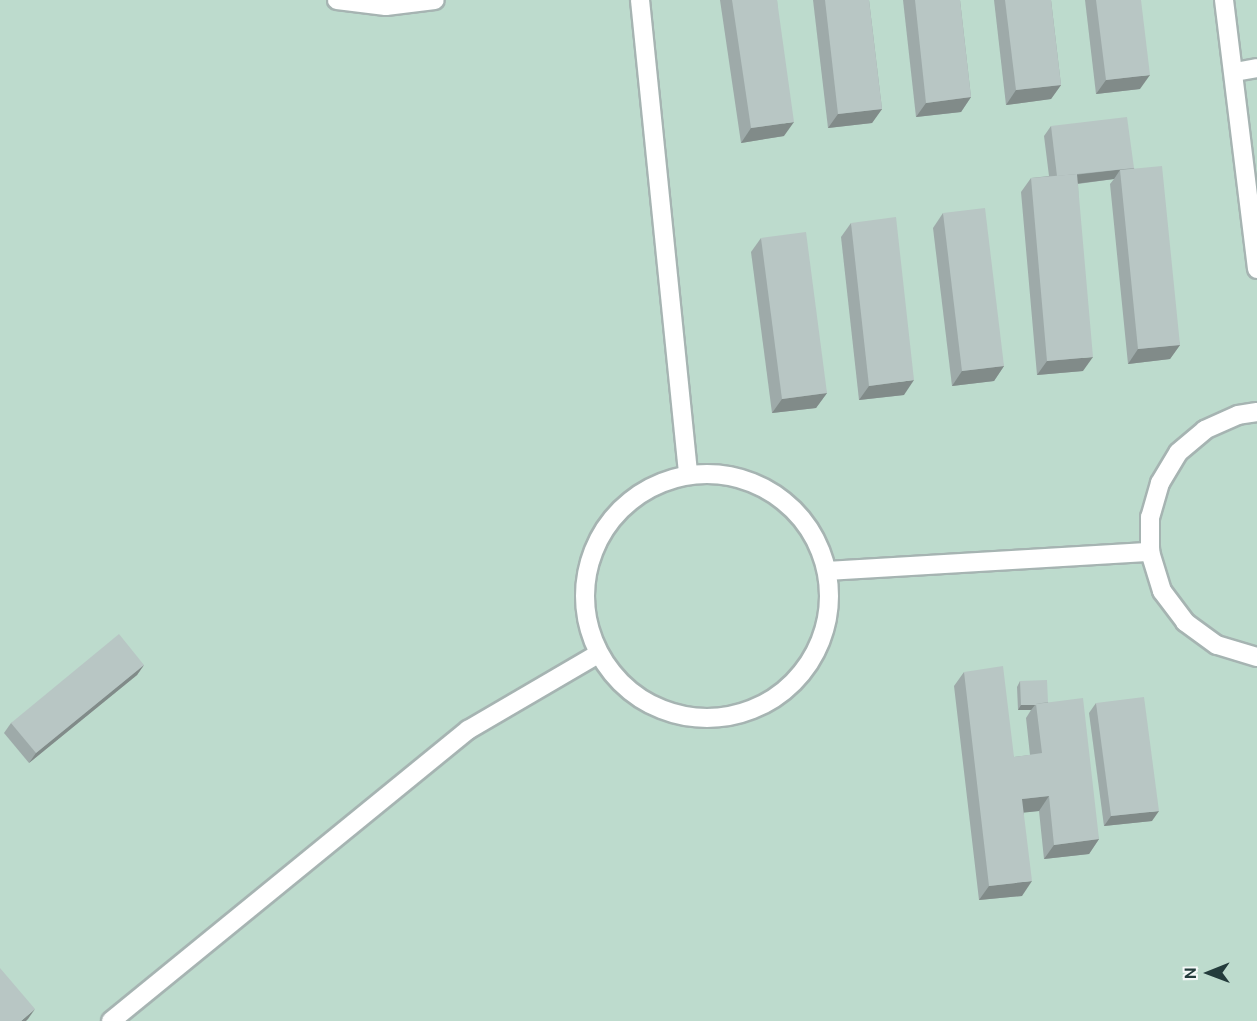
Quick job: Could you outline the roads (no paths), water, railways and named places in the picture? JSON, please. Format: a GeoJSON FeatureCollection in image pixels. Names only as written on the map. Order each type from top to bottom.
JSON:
{"type":"FeatureCollection","features":[{"type":"Feature","properties":{"kind":"street"},"geometry":{"type":"LineString","coordinates":[[337,0],[386,6],[435,0]]}},
{"type":"Feature","properties":{"kind":"street"},"geometry":{"type":"LineString","coordinates":[[640,0],[688,474]]}},
{"type":"Feature","properties":{"kind":"street"},"geometry":{"type":"LineString","coordinates":[[1224,0],[1235,72],[1257,268]]}},
{"type":"Feature","properties":{"kind":"street"},"geometry":{"type":"LineString","coordinates":[[1235,72],[1257,68]]}},
{"type":"Feature","properties":{"kind":"street"},"geometry":{"type":"LineString","coordinates":[[1257,412],[1238,415],[1206,430],[1178,453],[1160,483],[1150,517],[1150,552],[1161,591],[1185,622],[1217,645],[1257,657]]}},
{"type":"Feature","properties":{"kind":"street"},"geometry":{"type":"LineString","coordinates":[[688,474],[734,477],[760,485],[791,506],[814,536],[827,571],[829,610],[818,648],[797,680],[766,705],[730,718],[691,719],[653,707],[622,685],[598,654],[586,617],[585,578],[597,541],[619,509],[651,486],[688,474]]}},
{"type":"Feature","properties":{"kind":"street"},"geometry":{"type":"LineString","coordinates":[[827,571],[1150,552]]}},
{"type":"Feature","properties":{"kind":"street"},"geometry":{"type":"LineString","coordinates":[[111,1021],[468,730],[598,654]]}}]}
